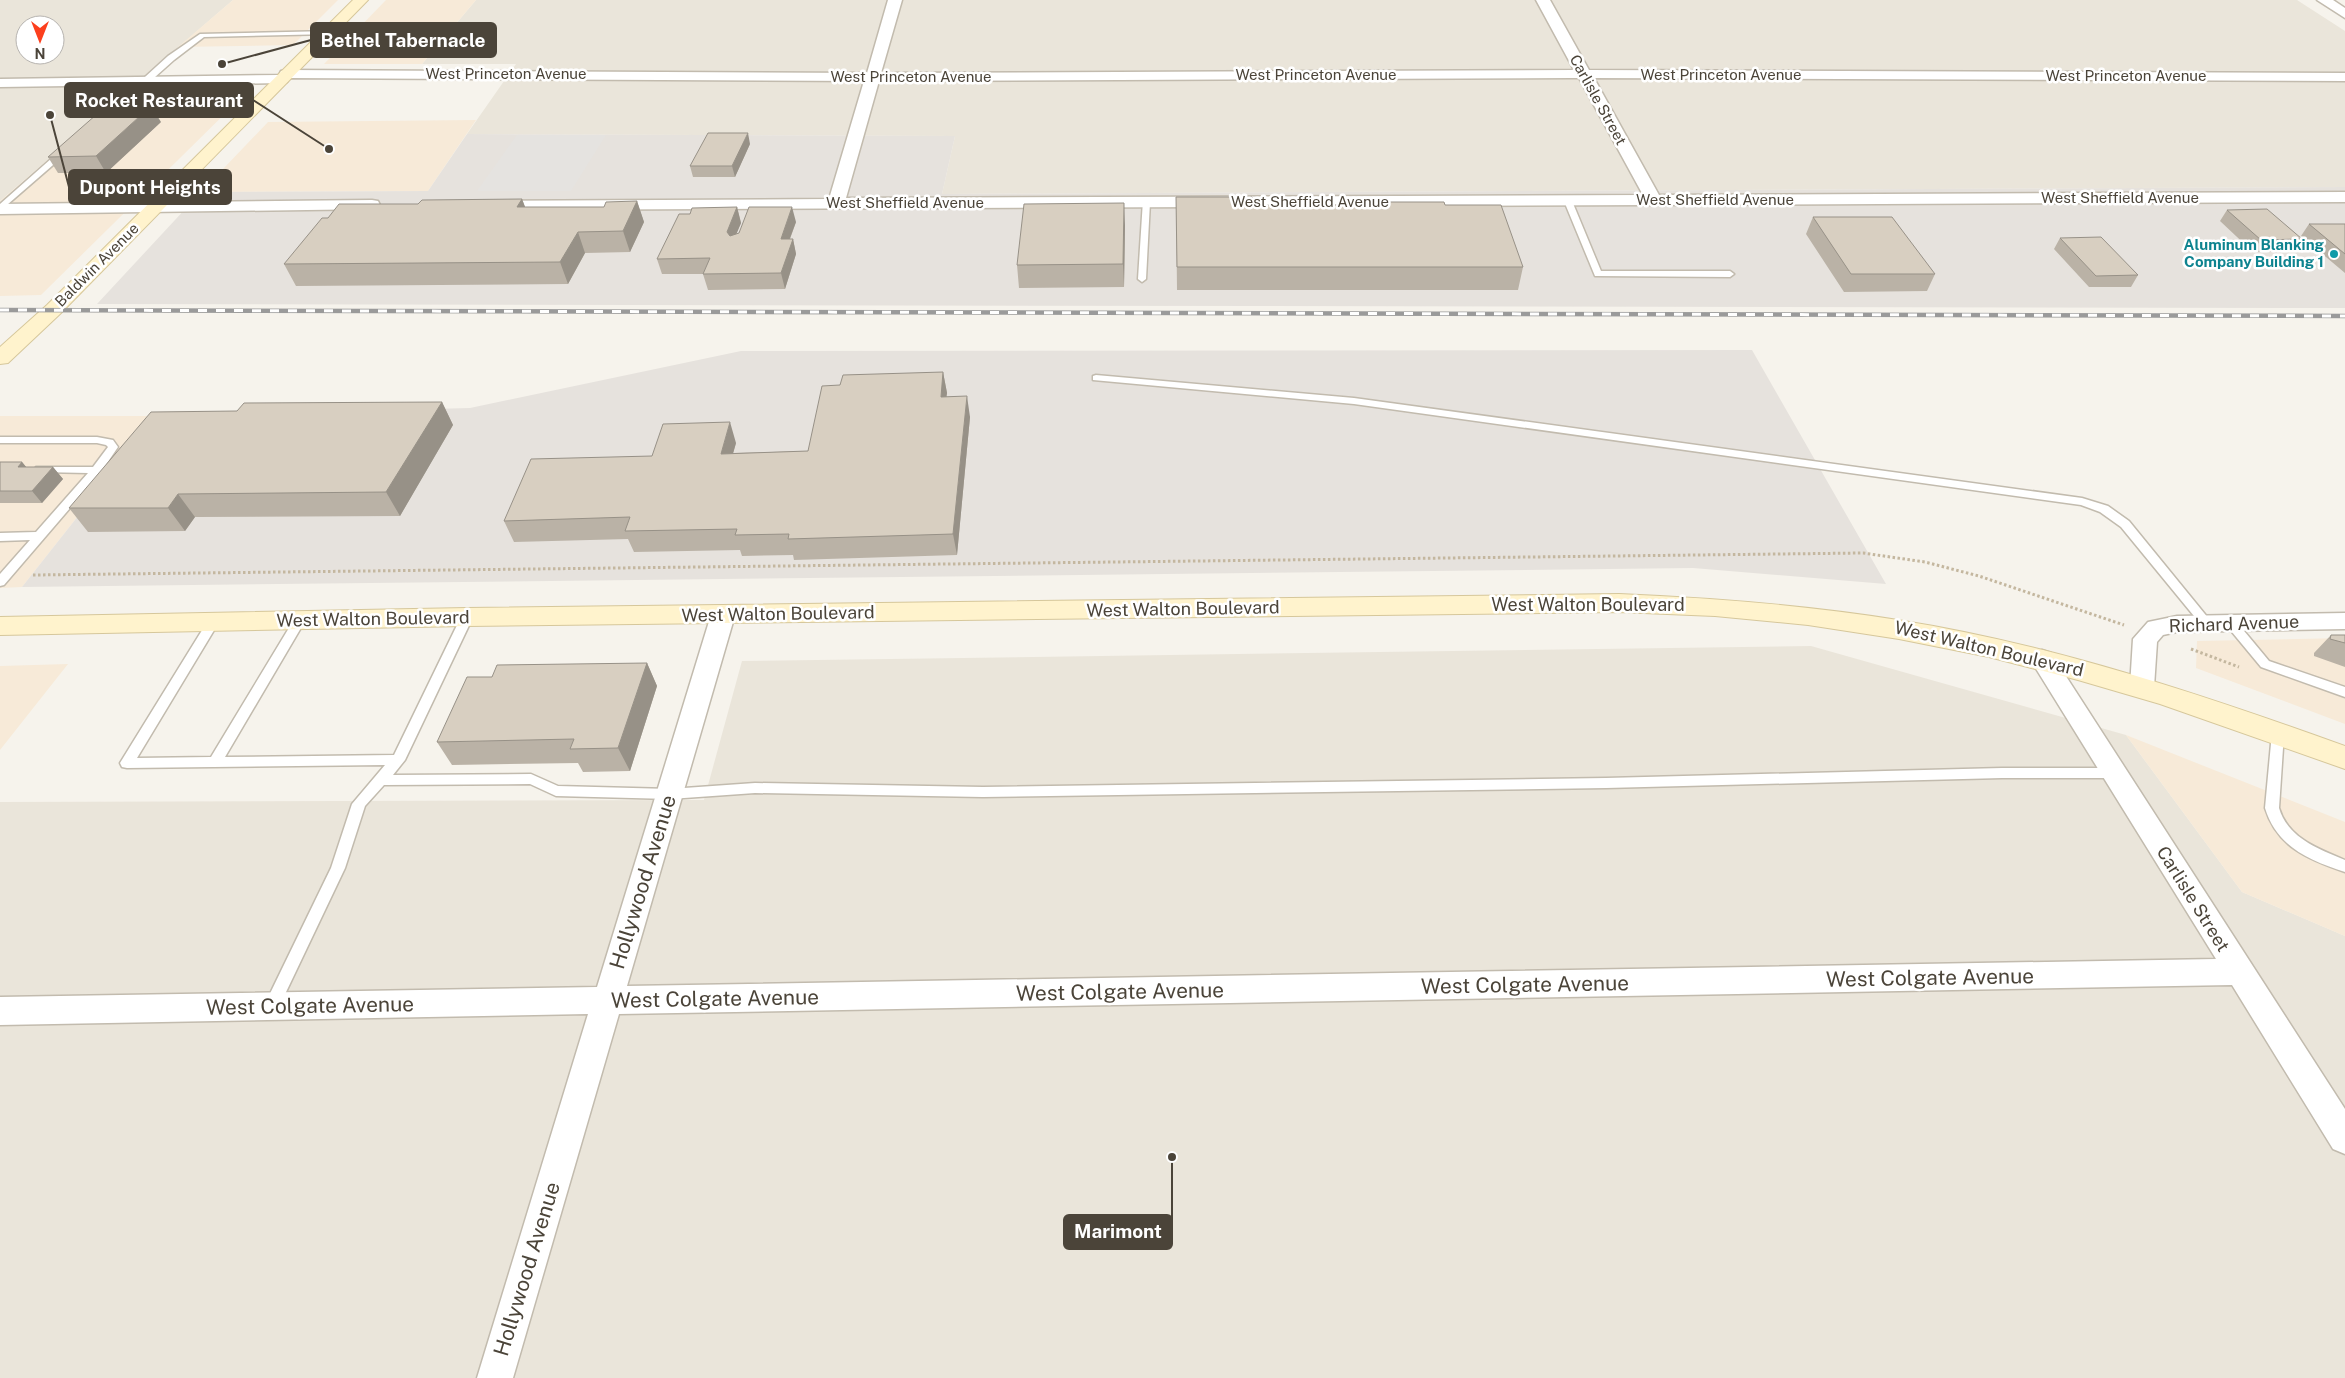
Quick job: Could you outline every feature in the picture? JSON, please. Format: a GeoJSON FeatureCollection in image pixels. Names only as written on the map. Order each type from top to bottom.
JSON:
{"type":"FeatureCollection","features":[{"type":"Feature","properties":{"kind":"main road","name":"Baldwin Avenue"},"geometry":{"type":"LineString","coordinates":[[0,358],[54,309],[361,0]]}},
{"type":"Feature","properties":{"kind":"main road","name":"West Walton Boulevard"},"geometry":{"type":"LineString","coordinates":[[0,626],[467,617],[1668,604],[1769,610],[1830,617],[1929,633],[2042,659],[2142,687],[2278,732],[2345,758]]}},
{"type":"Feature","properties":{"kind":"street"},"geometry":{"type":"LineString","coordinates":[[836,204],[895,0]]}},
{"type":"Feature","properties":{"kind":"street","name":"Carlisle Street"},"geometry":{"type":"LineString","coordinates":[[1543,0],[1654,200]]}},
{"type":"Feature","properties":{"kind":"street"},"geometry":{"type":"LineString","coordinates":[[2324,0],[2345,14]]}},
{"type":"Feature","properties":{"kind":"street","name":"West Princeton Avenue"},"geometry":{"type":"LineString","coordinates":[[0,83],[521,74],[873,77],[1584,74],[2345,77]]}},
{"type":"Feature","properties":{"kind":"street","name":"West Sheffield Avenue"},"geometry":{"type":"LineString","coordinates":[[478,205],[752,210],[836,204],[2345,197]]}},
{"type":"Feature","properties":{"kind":"street"},"geometry":{"type":"LineString","coordinates":[[0,208],[389,205]]}},
{"type":"Feature","properties":{"kind":"street","name":"Hollywood Avenue"},"geometry":{"type":"LineString","coordinates":[[495,1378],[723,615]]}},
{"type":"Feature","properties":{"kind":"street","name":"Richard Avenue"},"geometry":{"type":"LineString","coordinates":[[2142,687],[2145,639],[2149,633],[2165,625],[2345,621]]}},
{"type":"Feature","properties":{"kind":"street","name":"Carlisle Street"},"geometry":{"type":"LineString","coordinates":[[2042,659],[2345,1138]]}},
{"type":"Feature","properties":{"kind":"street","name":"West Colgate Avenue"},"geometry":{"type":"LineString","coordinates":[[0,1011],[2240,972]]}},
{"type":"Feature","properties":{"kind":"lane"},"geometry":{"type":"LineString","coordinates":[[99,121],[172,58],[202,35],[330,33]]}},
{"type":"Feature","properties":{"kind":"lane"},"geometry":{"type":"LineString","coordinates":[[0,208],[70,146]]}},
{"type":"Feature","properties":{"kind":"lane"},"geometry":{"type":"LineString","coordinates":[[1568,200],[1598,274],[1730,274]]}},
{"type":"Feature","properties":{"kind":"lane"},"geometry":{"type":"LineString","coordinates":[[1142,280],[1146,202]]}},
{"type":"Feature","properties":{"kind":"lane"},"geometry":{"type":"LineString","coordinates":[[1096,378],[1354,401],[2082,502],[2104,509],[2125,524],[2207,624]]}},
{"type":"Feature","properties":{"kind":"lane"},"geometry":{"type":"LineString","coordinates":[[0,441],[97,440],[109,442],[113,447],[97,470],[3,579]]}},
{"type":"Feature","properties":{"kind":"lane"},"geometry":{"type":"LineString","coordinates":[[32,469],[97,470]]}},
{"type":"Feature","properties":{"kind":"lane"},"geometry":{"type":"LineString","coordinates":[[0,536],[40,536]]}},
{"type":"Feature","properties":{"kind":"lane"},"geometry":{"type":"LineString","coordinates":[[272,1006],[338,868],[359,804],[398,760],[467,617]]}},
{"type":"Feature","properties":{"kind":"lane"},"geometry":{"type":"LineString","coordinates":[[215,762],[298,621]]}},
{"type":"Feature","properties":{"kind":"lane"},"geometry":{"type":"LineString","coordinates":[[213,622],[127,763],[398,760]]}},
{"type":"Feature","properties":{"kind":"lane"},"geometry":{"type":"LineString","coordinates":[[2231,623],[2266,664],[2345,692]]}},
{"type":"Feature","properties":{"kind":"lane"},"geometry":{"type":"LineString","coordinates":[[2278,732],[2272,808],[2274,818],[2294,842],[2345,866]]}},
{"type":"Feature","properties":{"kind":"lane"},"geometry":{"type":"LineString","coordinates":[[381,780],[531,779],[556,791],[670,794],[755,788],[983,792],[1424,784],[1606,783],[2002,773],[2113,773]]}},
{"type":"Feature","properties":{"kind":"path"},"geometry":{"type":"LineString","coordinates":[[3,579],[1863,553],[1925,562],[1979,576],[2149,633],[2242,668]]}},
{"type":"Feature","properties":{"kind":"shaded area"},"geometry":{"type":"Polygon","coordinates":[[[0,0],[233,0],[0,201],[0,0]]]}},
{"type":"Feature","properties":{"kind":"shaded area"},"geometry":{"type":"Polygon","coordinates":[[[233,0],[338,0],[293,45],[178,47],[233,0]]]}},
{"type":"Feature","properties":{"kind":"shaded area"},"geometry":{"type":"Polygon","coordinates":[[[386,0],[476,0],[422,64],[324,64],[386,0]]]}},
{"type":"Feature","properties":{"kind":"shaded area"},"geometry":{"type":"Polygon","coordinates":[[[476,0],[2297,0],[2345,31],[2345,187],[942,194],[955,136],[467,134],[516,64],[422,64],[476,0]]]}},
{"type":"Feature","properties":{"kind":"shaded area"},"geometry":{"type":"Polygon","coordinates":[[[249,90],[41,295],[0,296],[0,201],[127,92],[249,90]]]}},
{"type":"Feature","properties":{"kind":"shaded area"},"geometry":{"type":"Polygon","coordinates":[[[476,120],[428,191],[201,192],[268,122],[476,120]]]}},
{"type":"Feature","properties":{"kind":"shaded area"},"geometry":{"type":"Polygon","coordinates":[[[467,134],[955,136],[942,194],[2345,187],[2345,308],[97,304],[201,192],[428,191],[467,134]]]}},
{"type":"Feature","properties":{"kind":"shaded area"},"geometry":{"type":"Polygon","coordinates":[[[517,135],[606,135],[571,191],[477,191],[517,135]]]}},
{"type":"Feature","properties":{"kind":"shaded area"},"geometry":{"type":"Polygon","coordinates":[[[1752,350],[1886,584],[1693,568],[22,587],[157,416],[470,408],[741,351],[1752,350]]]}},
{"type":"Feature","properties":{"kind":"shaded area"},"geometry":{"type":"Polygon","coordinates":[[[0,416],[157,416],[22,587],[0,588],[0,416]]]}},
{"type":"Feature","properties":{"kind":"shaded area"},"geometry":{"type":"Polygon","coordinates":[[[2345,638],[2345,724],[2196,668],[2197,641],[2345,638]]]}},
{"type":"Feature","properties":{"kind":"shaded area"},"geometry":{"type":"Polygon","coordinates":[[[1811,646],[2126,735],[2242,892],[2345,936],[2345,1378],[0,1378],[0,802],[704,800],[742,661],[1811,646]]]}},
{"type":"Feature","properties":{"kind":"shaded area"},"geometry":{"type":"Polygon","coordinates":[[[68,664],[0,750],[0,666],[68,664]]]}},
{"type":"Feature","properties":{"kind":"shaded area"},"geometry":{"type":"Polygon","coordinates":[[[2126,735],[2345,822],[2345,936],[2242,892],[2126,735]]]}},
{"type":"Feature","properties":{"kind":"building"},"geometry":{"type":"Polygon","coordinates":[[[151,106],[96,156],[48,157],[105,107],[151,106]]]}},
{"type":"Feature","properties":{"kind":"building"},"geometry":{"type":"Polygon","coordinates":[[[708,133],[748,133],[732,166],[690,166],[708,133]]]}},
{"type":"Feature","properties":{"kind":"building"},"geometry":{"type":"Polygon","coordinates":[[[1176,197],[1252,197],[1252,205],[1351,205],[1350,202],[1444,202],[1445,205],[1501,205],[1523,267],[1177,267],[1176,197]]]}},
{"type":"Feature","properties":{"kind":"building"},"geometry":{"type":"Polygon","coordinates":[[[522,199],[517,207],[604,207],[606,202],[637,201],[623,231],[578,232],[560,262],[284,264],[322,218],[328,218],[339,204],[418,204],[422,200],[522,199]]]}},
{"type":"Feature","properties":{"kind":"building"},"geometry":{"type":"Polygon","coordinates":[[[1124,203],[1123,264],[1017,265],[1024,204],[1124,203]]]}},
{"type":"Feature","properties":{"kind":"building"},"geometry":{"type":"Polygon","coordinates":[[[737,207],[727,232],[730,236],[739,233],[749,207],[792,207],[781,239],[793,239],[781,273],[703,274],[710,258],[657,259],[679,214],[690,214],[692,208],[737,207]]]}},
{"type":"Feature","properties":{"kind":"building"},"geometry":{"type":"Polygon","coordinates":[[[2267,209],[2302,239],[2261,240],[2227,210],[2267,209]]]}},
{"type":"Feature","properties":{"kind":"building"},"geometry":{"type":"Polygon","coordinates":[[[1813,217],[1892,217],[1935,274],[1851,274],[1813,217]]]}},
{"type":"Feature","properties":{"kind":"building"},"geometry":{"type":"Polygon","coordinates":[[[2309,224],[2345,224],[2345,254],[2309,224]]]}},
{"type":"Feature","properties":{"kind":"building"},"geometry":{"type":"Polygon","coordinates":[[[2101,237],[2138,275],[2096,276],[2060,238],[2101,237]]]}},
{"type":"Feature","properties":{"kind":"building"},"geometry":{"type":"Polygon","coordinates":[[[943,372],[941,397],[967,396],[953,534],[788,539],[789,534],[735,535],[737,529],[625,531],[630,517],[504,521],[531,459],[652,456],[663,424],[730,422],[721,454],[808,451],[822,386],[840,385],[843,375],[943,372]]]}},
{"type":"Feature","properties":{"kind":"building"},"geometry":{"type":"Polygon","coordinates":[[[442,402],[386,492],[178,494],[168,508],[69,508],[151,412],[237,411],[244,403],[442,402]]]}},
{"type":"Feature","properties":{"kind":"building"},"geometry":{"type":"Polygon","coordinates":[[[0,462],[22,462],[18,467],[53,467],[32,491],[0,491],[0,462]]]}},
{"type":"Feature","properties":{"kind":"building"},"geometry":{"type":"Polygon","coordinates":[[[2331,635],[2345,635],[2345,643],[2330,639],[2331,635]]]}},
{"type":"Feature","properties":{"kind":"building"},"geometry":{"type":"Polygon","coordinates":[[[647,663],[618,748],[570,749],[574,739],[437,742],[467,677],[492,677],[497,665],[647,663]]]}},
{"type":"Feature","properties":{"kind":"railway"},"geometry":{"type":"LineString","coordinates":[[0,310],[2345,316]]}},
{"type":"Feature","properties":{"kind":"place","name":"Bethel Tabernacle"},"geometry":{"type":"Point","coordinates":[222,64]}},
{"type":"Feature","properties":{"kind":"place","name":"Dupont Heights"},"geometry":{"type":"Point","coordinates":[50,115]}},
{"type":"Feature","properties":{"kind":"place","name":"Rocket Restaurant"},"geometry":{"type":"Point","coordinates":[329,149]}},
{"type":"Feature","properties":{"kind":"place","name":"Aluminum Blanking Company Building 1"},"geometry":{"type":"Point","coordinates":[2334,254]}},
{"type":"Feature","properties":{"kind":"place","name":"Marimont"},"geometry":{"type":"Point","coordinates":[1172,1157]}}]}
